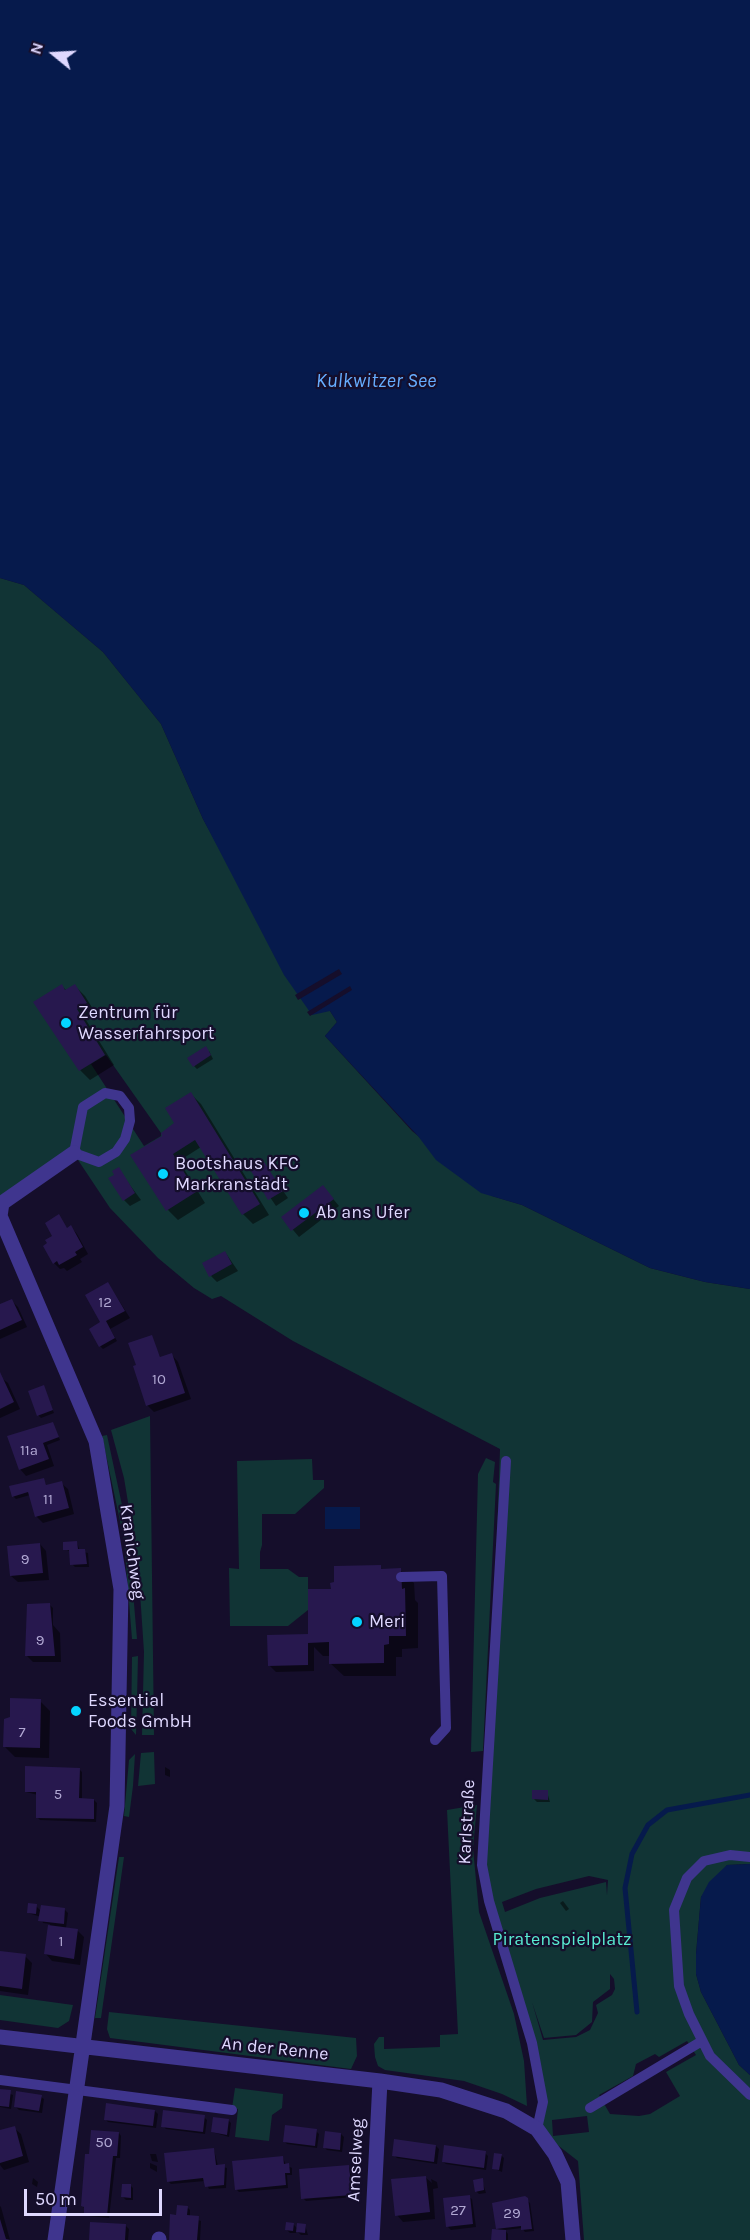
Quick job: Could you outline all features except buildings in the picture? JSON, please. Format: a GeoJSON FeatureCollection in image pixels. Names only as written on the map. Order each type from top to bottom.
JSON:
{"type":"FeatureCollection","features":[{"type":"Feature","properties":{"kind":"street","name":"Kranichweg"},"geometry":{"type":"LineString","coordinates":[[56,2240],[117,1806],[121,1589],[96,1441],[0,1215],[1,1204],[74,1153]]}},
{"type":"Feature","properties":{"kind":"street","name":"An der Renne"},"geometry":{"type":"LineString","coordinates":[[0,2037],[441,2090],[506,2111],[537,2129]]}},
{"type":"Feature","properties":{"kind":"street","name":"Amselweg"},"geometry":{"type":"LineString","coordinates":[[372,2240],[380,2081]]}},
{"type":"Feature","properties":{"kind":"street"},"geometry":{"type":"LineString","coordinates":[[537,2129],[568,2182],[573,2240]]}},
{"type":"Feature","properties":{"kind":"lane"},"geometry":{"type":"LineString","coordinates":[[105,1093],[120,1096],[129,1108],[130,1121],[125,1139],[116,1152],[99,1162],[74,1153],[83,1107],[105,1093]]}},
{"type":"Feature","properties":{"kind":"lane","name":"Karlstraße"},"geometry":{"type":"LineString","coordinates":[[506,1461],[482,1865],[489,1901],[532,2043],[543,2102],[537,2129]]}},
{"type":"Feature","properties":{"kind":"lane"},"geometry":{"type":"LineString","coordinates":[[401,1577],[441,1576],[446,1728],[435,1740]]}},
{"type":"Feature","properties":{"kind":"lane"},"geometry":{"type":"LineString","coordinates":[[750,1857],[730,1855],[704,1861],[687,1878],[674,1910],[679,1986],[710,2056],[750,2095]]}},
{"type":"Feature","properties":{"kind":"lane"},"geometry":{"type":"LineString","coordinates":[[590,2108],[702,2041]]}},
{"type":"Feature","properties":{"kind":"lane"},"geometry":{"type":"LineString","coordinates":[[0,2080],[232,2110]]}},
{"type":"Feature","properties":{"kind":"green space","name":"Piratenspielplatz"},"geometry":{"type":"Polygon","coordinates":[[[0,578],[24,585],[103,652],[161,724],[203,819],[224,857],[323,1011],[330,1011],[337,1022],[325,1036],[412,1131],[492,1196],[522,1205],[650,1268],[705,1282],[750,1289],[750,1864],[727,1865],[701,1897],[696,1974],[701,1992],[739,2065],[750,2075],[750,2240],[584,2240],[578,2161],[537,2129],[543,2102],[482,1865],[489,1772],[500,1449],[293,1341],[221,1296],[212,1299],[194,1288],[158,1258],[110,1208],[74,1154],[0,1204],[0,578]],[[106,1055],[91,1064],[144,1146],[161,1136],[106,1055]],[[589,1876],[536,1889],[502,1902],[505,1912],[540,1898],[606,1882],[607,1895],[608,1880],[589,1876]],[[610,1974],[610,1989],[593,2002],[592,2022],[576,2035],[544,2038],[532,2002],[543,2040],[576,2037],[590,2030],[598,2013],[596,2005],[612,1995],[615,1989],[614,1979],[610,1974]],[[687,2041],[659,2057],[655,2054],[636,2064],[633,2076],[599,2095],[610,2114],[639,2116],[650,2114],[680,2096],[666,2072],[696,2055],[687,2041]],[[587,2116],[552,2120],[553,2136],[589,2132],[587,2116]]]}},
{"type":"Feature","properties":{"kind":"green space"},"geometry":{"type":"Polygon","coordinates":[[[150,1416],[154,1735],[142,1735],[144,1652],[138,1563],[124,1478],[111,1430],[150,1416]]]}},
{"type":"Feature","properties":{"kind":"green space"},"geometry":{"type":"Polygon","coordinates":[[[107,1435],[128,1533],[137,1639],[132,1639],[124,1540],[102,1436],[107,1435]]]}},
{"type":"Feature","properties":{"kind":"green space"},"geometry":{"type":"Polygon","coordinates":[[[486,1458],[495,1462],[493,1482],[496,1484],[483,1751],[471,1752],[478,1474],[486,1458]]]}},
{"type":"Feature","properties":{"kind":"green space"},"geometry":{"type":"Polygon","coordinates":[[[312,1459],[313,1480],[324,1480],[324,1488],[295,1514],[262,1514],[260,1552],[260,1569],[288,1569],[299,1577],[308,1577],[308,1610],[288,1626],[230,1626],[229,1568],[239,1569],[237,1461],[312,1459]]]}},
{"type":"Feature","properties":{"kind":"green space"},"geometry":{"type":"Polygon","coordinates":[[[138,1656],[136,1735],[131,1729],[132,1657],[138,1656]]]}},
{"type":"Feature","properties":{"kind":"green space"},"geometry":{"type":"Polygon","coordinates":[[[154,1752],[155,1784],[138,1786],[141,1753],[154,1752]]]}},
{"type":"Feature","properties":{"kind":"green space"},"geometry":{"type":"Polygon","coordinates":[[[135,1754],[129,1817],[124,1816],[129,1760],[135,1754]]]}},
{"type":"Feature","properties":{"kind":"green space"},"geometry":{"type":"Polygon","coordinates":[[[477,1805],[473,1848],[479,1912],[514,2014],[524,2061],[527,2106],[502,2094],[464,2081],[385,2070],[378,2066],[375,2057],[374,2044],[379,2037],[384,2037],[384,2049],[440,2047],[440,2035],[458,2034],[447,1810],[477,1805]]]}},
{"type":"Feature","properties":{"kind":"green space"},"geometry":{"type":"Polygon","coordinates":[[[119,1857],[124,1857],[101,2018],[95,2018],[119,1857]]]}},
{"type":"Feature","properties":{"kind":"green space"},"geometry":{"type":"Polygon","coordinates":[[[0,1995],[73,2005],[69,2021],[58,2028],[0,2020],[0,1995]]]}},
{"type":"Feature","properties":{"kind":"green space"},"geometry":{"type":"Polygon","coordinates":[[[109,2012],[356,2038],[357,2056],[351,2069],[110,2038],[107,2029],[109,2012]]]}},
{"type":"Feature","properties":{"kind":"green space"},"geometry":{"type":"Polygon","coordinates":[[[235,2088],[283,2094],[282,2108],[272,2115],[269,2141],[235,2137],[238,2109],[232,2108],[235,2088]]]}},
{"type":"Feature","properties":{"kind":"water","name":"Kulkwitzer See"},"geometry":{"type":"Polygon","coordinates":[[[0,0],[750,0],[750,1289],[705,1282],[650,1268],[522,1205],[481,1193],[436,1160],[418,1136],[325,1036],[337,1022],[330,1011],[312,1015],[284,975],[203,819],[161,724],[103,652],[24,585],[0,578],[0,0]]]}},
{"type":"Feature","properties":{"kind":"water"},"geometry":{"type":"Polygon","coordinates":[[[325,1507],[360,1507],[360,1529],[325,1529],[325,1507]]]}},
{"type":"Feature","properties":{"kind":"water"},"geometry":{"type":"Polygon","coordinates":[[[750,1864],[750,2075],[739,2065],[701,1992],[696,1974],[696,1954],[701,1897],[709,1882],[727,1865],[750,1864]]]}},
{"type":"Feature","properties":{"kind":"pier"},"geometry":{"type":"Polygon","coordinates":[[[339,969],[342,974],[298,1000],[295,995],[339,969]]]}},
{"type":"Feature","properties":{"kind":"pier"},"geometry":{"type":"Polygon","coordinates":[[[350,986],[352,990],[310,1016],[307,1012],[350,986]]]}},
{"type":"Feature","properties":{"kind":"waterway"},"geometry":{"type":"LineString","coordinates":[[637,2012],[625,1888],[632,1854],[648,1825],[667,1810],[750,1795]]}},
{"type":"Feature","properties":{"kind":"place","name":"Zentrum für Wasserfahrsport"},"geometry":{"type":"Point","coordinates":[66,1023]}},
{"type":"Feature","properties":{"kind":"place","name":"Bootshaus KFC Markranstädt"},"geometry":{"type":"Point","coordinates":[163,1174]}},
{"type":"Feature","properties":{"kind":"place","name":"Ab ans Ufer"},"geometry":{"type":"Point","coordinates":[304,1213]}},
{"type":"Feature","properties":{"kind":"place","name":"Meri"},"geometry":{"type":"Point","coordinates":[357,1622]}},
{"type":"Feature","properties":{"kind":"place","name":"Essential Foods GmbH"},"geometry":{"type":"Point","coordinates":[76,1711]}}]}
